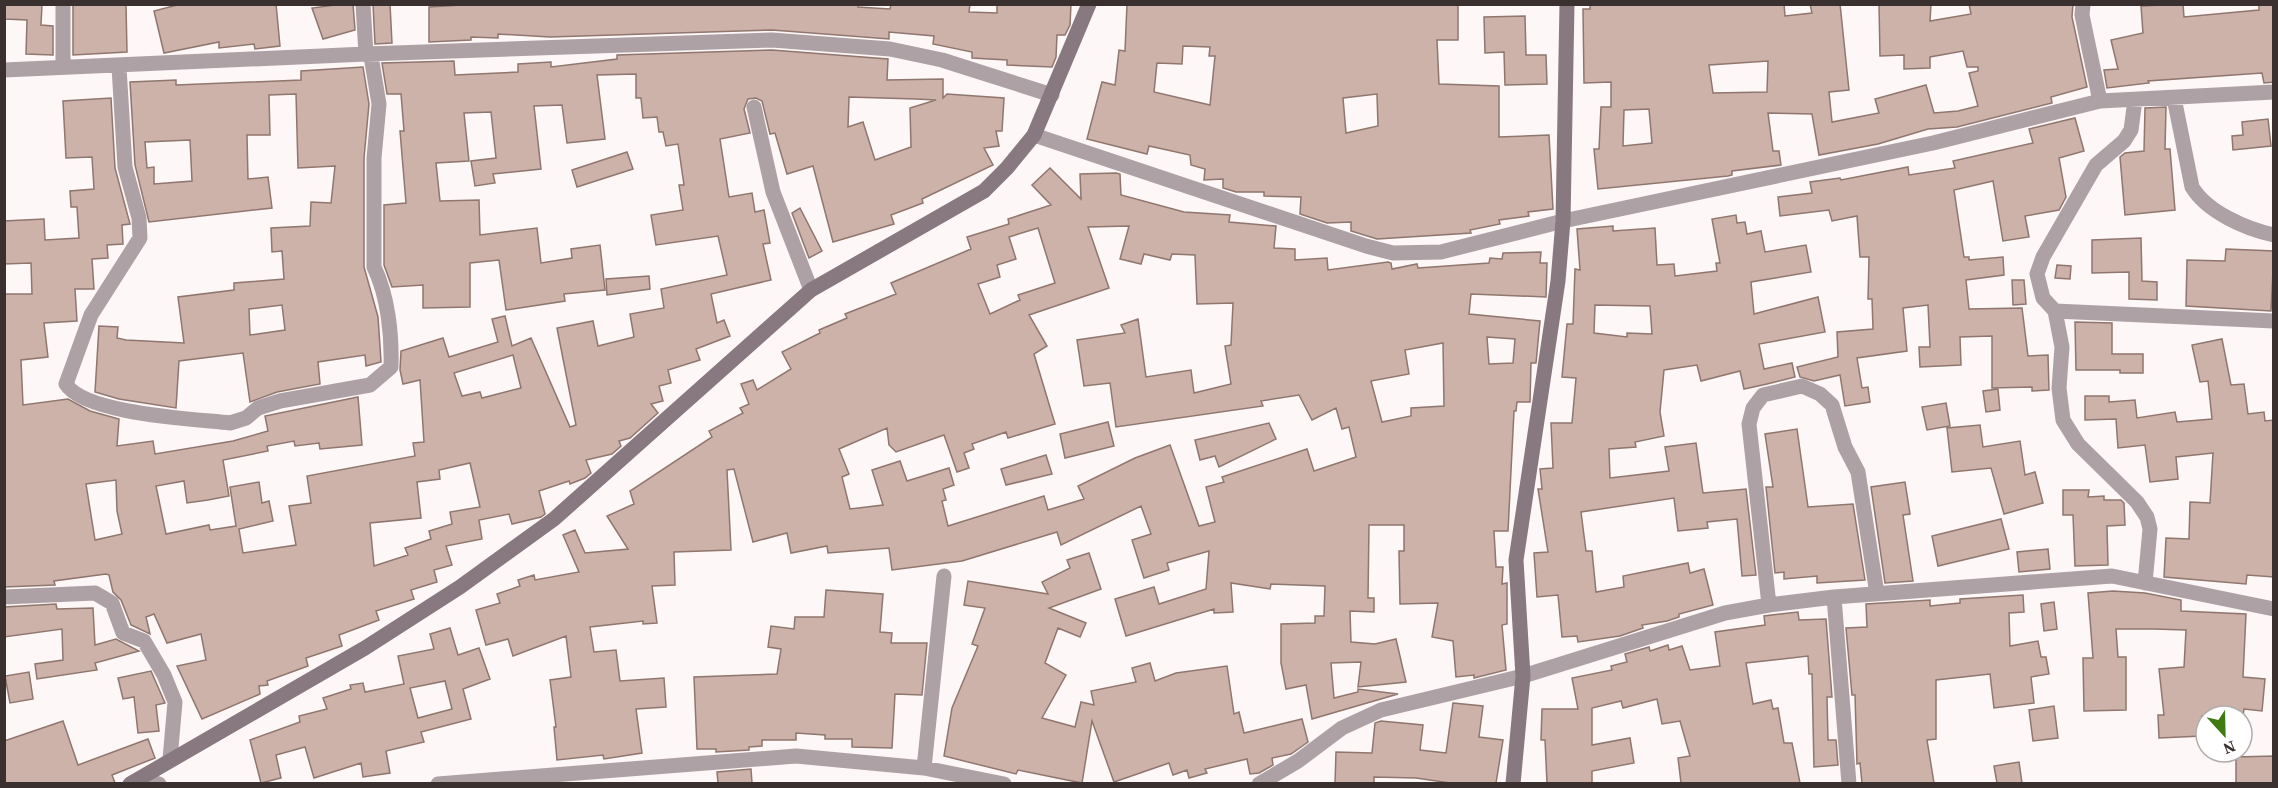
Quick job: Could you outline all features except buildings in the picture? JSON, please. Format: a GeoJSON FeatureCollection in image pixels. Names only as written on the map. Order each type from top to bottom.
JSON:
{"type":"FeatureCollection","features":[{"type":"Feature","properties":{"kind":"street"},"geometry":{"type":"LineString","coordinates":[[63,4],[63,67]]}},
{"type":"Feature","properties":{"kind":"street"},"geometry":{"type":"LineString","coordinates":[[120,67],[125,167],[139,218],[140,238],[91,315],[66,384],[70,391],[81,397],[126,412],[230,423],[246,418],[258,408],[280,401],[370,385],[391,367],[387,310],[380,279],[374,267],[374,158],[379,104],[369,55],[363,4]]}},
{"type":"Feature","properties":{"kind":"street"},"geometry":{"type":"LineString","coordinates":[[135,781],[365,648],[460,587],[554,519],[811,290],[984,191],[1007,168],[1034,135],[1089,4]]}},
{"type":"Feature","properties":{"kind":"street"},"geometry":{"type":"LineString","coordinates":[[1513,783],[1523,676],[1516,560],[1558,281],[1563,221],[1566,4]]}},
{"type":"Feature","properties":{"kind":"street"},"geometry":{"type":"LineString","coordinates":[[2083,4],[2082,15],[2100,101]]}},
{"type":"Feature","properties":{"kind":"street"},"geometry":{"type":"LineString","coordinates":[[4,70],[772,40],[890,49],[942,60],[1052,95]]}},
{"type":"Feature","properties":{"kind":"street"},"geometry":{"type":"LineString","coordinates":[[1034,135],[1393,253],[1441,252],[1563,221],[1933,143],[2100,101],[2274,92]]}},
{"type":"Feature","properties":{"kind":"street"},"geometry":{"type":"LineString","coordinates":[[2174,98],[2192,188],[2199,200],[2258,231],[2274,235]]}},
{"type":"Feature","properties":{"kind":"street"},"geometry":{"type":"LineString","coordinates":[[2135,100],[2132,130],[2124,141],[2096,165],[2043,257],[2037,274],[2043,298],[2055,311],[2062,347],[2060,388],[2063,420],[2078,444],[2137,502],[2147,517],[2150,529],[2145,583]]}},
{"type":"Feature","properties":{"kind":"street"},"geometry":{"type":"LineString","coordinates":[[754,107],[773,192],[811,290]]}},
{"type":"Feature","properties":{"kind":"street"},"geometry":{"type":"LineString","coordinates":[[2055,311],[2274,321]]}},
{"type":"Feature","properties":{"kind":"street"},"geometry":{"type":"LineString","coordinates":[[1769,605],[1749,423],[1753,408],[1763,395],[1802,387],[1820,394],[1832,405],[1845,447],[1858,472],[1877,594]]}},
{"type":"Feature","properties":{"kind":"street"},"geometry":{"type":"LineString","coordinates":[[924,768],[944,576]]}},
{"type":"Feature","properties":{"kind":"street"},"geometry":{"type":"LineString","coordinates":[[1261,783],[1298,761],[1342,728],[1381,710],[1523,676],[1725,613],[1769,605],[1834,597],[2112,576],[2274,609]]}},
{"type":"Feature","properties":{"kind":"street"},"geometry":{"type":"LineString","coordinates":[[4,597],[94,593],[112,603],[123,633],[144,641],[164,675],[175,702],[170,759]]}},
{"type":"Feature","properties":{"kind":"street"},"geometry":{"type":"LineString","coordinates":[[1834,597],[1849,783]]}},
{"type":"Feature","properties":{"kind":"street"},"geometry":{"type":"LineString","coordinates":[[438,783],[796,756],[924,768],[1005,783]]}},
{"type":"Feature","properties":{"kind":"street"},"geometry":{"type":"LineString","coordinates":[[135,781],[159,783]]}}]}
